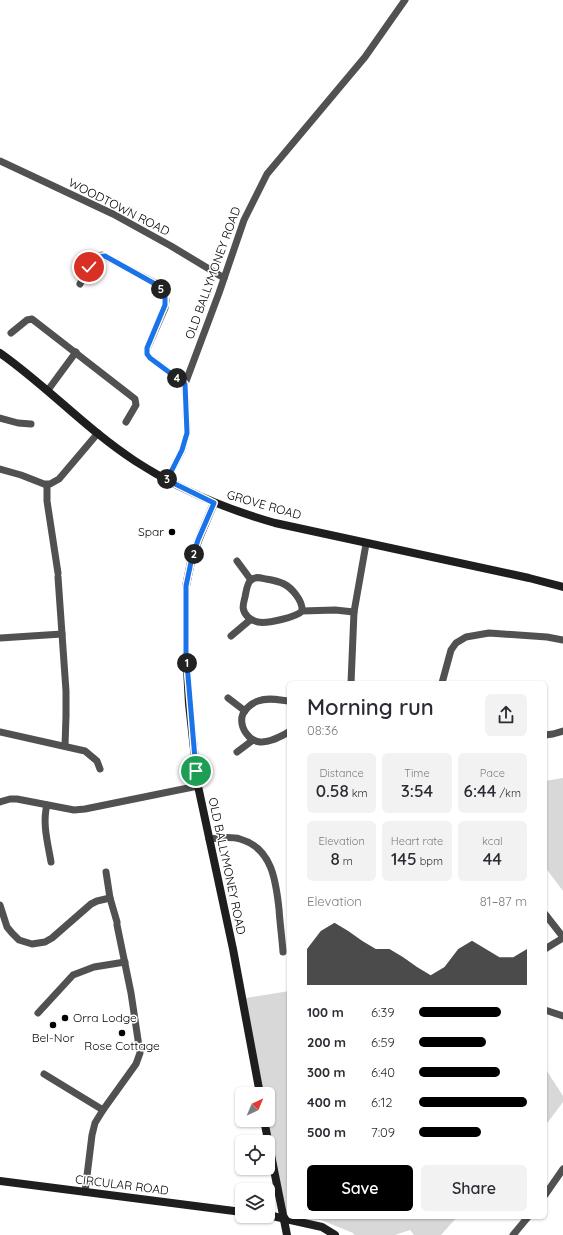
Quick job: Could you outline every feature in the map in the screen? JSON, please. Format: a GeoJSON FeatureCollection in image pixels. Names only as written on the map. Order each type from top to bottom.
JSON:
{"type":"FeatureCollection","features":[{"type":"Feature","properties":{"kind":"street","name":"OLD BALLYMONEY ROAD"},"geometry":{"type":"LineString","coordinates":[[167,480],[182,450],[187,433],[185,384],[244,220],[267,174],[365,57],[405,0]]}},
{"type":"Feature","properties":{"kind":"street","name":"WOODTOWN ROAD"},"geometry":{"type":"LineString","coordinates":[[0,161],[113,214],[171,246],[224,278]]}},
{"type":"Feature","properties":{"kind":"street"},"geometry":{"type":"LineString","coordinates":[[80,284],[89,267],[98,257],[102,256],[158,286],[165,296],[165,305],[147,348],[147,354],[150,358],[185,384]]}},
{"type":"Feature","properties":{"kind":"street"},"geometry":{"type":"LineString","coordinates":[[11,333],[27,320],[32,319],[76,352],[136,399],[136,405],[126,422]]}},
{"type":"Feature","properties":{"kind":"street"},"geometry":{"type":"LineString","coordinates":[[48,390],[76,352]]}},
{"type":"Feature","properties":{"kind":"street","name":"GROVE ROAD"},"geometry":{"type":"LineString","coordinates":[[0,353],[48,390],[98,433],[134,460],[167,480],[214,503],[275,523],[366,544],[529,578],[563,587]]}},
{"type":"Feature","properties":{"kind":"street"},"geometry":{"type":"LineString","coordinates":[[0,418],[18,424],[31,424]]}},
{"type":"Feature","properties":{"kind":"street"},"geometry":{"type":"LineString","coordinates":[[0,469],[21,474],[47,485],[53,483],[59,479],[98,433]]}},
{"type":"Feature","properties":{"kind":"street"},"geometry":{"type":"LineString","coordinates":[[47,485],[47,501],[58,575],[66,691],[64,746]]}},
{"type":"Feature","properties":{"kind":"street","name":"OLD BALLYMONEY ROAD"},"geometry":{"type":"LineString","coordinates":[[214,503],[198,540],[191,562],[186,586],[186,652],[189,704],[198,786],[233,949],[259,1087]]}},
{"type":"Feature","properties":{"kind":"street"},"geometry":{"type":"LineString","coordinates":[[351,681],[354,612],[366,544]]}},
{"type":"Feature","properties":{"kind":"street"},"geometry":{"type":"LineString","coordinates":[[237,561],[251,580]]}},
{"type":"Feature","properties":{"kind":"street"},"geometry":{"type":"LineString","coordinates":[[302,610],[302,606],[297,596],[284,584],[274,580],[256,578],[251,580],[248,584],[243,605],[244,613],[250,620],[271,622],[296,615],[302,610],[335,610],[354,612]]}},
{"type":"Feature","properties":{"kind":"street"},"geometry":{"type":"LineString","coordinates":[[231,636],[250,620]]}},
{"type":"Feature","properties":{"kind":"street"},"geometry":{"type":"LineString","coordinates":[[442,681],[451,650],[456,643],[466,637],[489,633],[546,637],[563,640]]}},
{"type":"Feature","properties":{"kind":"street"},"geometry":{"type":"LineString","coordinates":[[0,638],[62,634]]}},
{"type":"Feature","properties":{"kind":"street"},"geometry":{"type":"LineString","coordinates":[[228,698],[245,711]]}},
{"type":"Feature","properties":{"kind":"street"},"geometry":{"type":"LineString","coordinates":[[287,701],[263,699],[257,701],[245,711],[242,717],[242,724],[252,740],[260,742],[266,741],[287,733]]}},
{"type":"Feature","properties":{"kind":"street"},"geometry":{"type":"LineString","coordinates":[[547,735],[563,731]]}},
{"type":"Feature","properties":{"kind":"street"},"geometry":{"type":"LineString","coordinates":[[0,732],[89,753],[96,761],[100,769]]}},
{"type":"Feature","properties":{"kind":"street"},"geometry":{"type":"LineString","coordinates":[[237,752],[252,740]]}},
{"type":"Feature","properties":{"kind":"street"},"geometry":{"type":"LineString","coordinates":[[0,802],[16,799],[74,810],[198,786]]}},
{"type":"Feature","properties":{"kind":"street"},"geometry":{"type":"LineString","coordinates":[[47,805],[45,811],[45,824],[51,862]]}},
{"type":"Feature","properties":{"kind":"street"},"geometry":{"type":"LineString","coordinates":[[209,839],[230,838],[241,840],[256,847],[266,858],[276,883],[283,952]]}},
{"type":"Feature","properties":{"kind":"street"},"geometry":{"type":"LineString","coordinates":[[85,1192],[96,1121],[136,1064],[140,1053],[125,962],[110,898],[106,872]]}},
{"type":"Feature","properties":{"kind":"street"},"geometry":{"type":"LineString","coordinates":[[0,905],[7,927],[12,934],[26,943],[38,944],[52,938],[91,904],[110,898]]}},
{"type":"Feature","properties":{"kind":"street"},"geometry":{"type":"LineString","coordinates":[[547,917],[563,937],[547,949]]}},
{"type":"Feature","properties":{"kind":"street"},"geometry":{"type":"LineString","coordinates":[[38,1013],[73,974],[94,967],[125,962]]}},
{"type":"Feature","properties":{"kind":"street"},"geometry":{"type":"LineString","coordinates":[[547,1011],[563,1016]]}},
{"type":"Feature","properties":{"kind":"street"},"geometry":{"type":"LineString","coordinates":[[44,1074],[103,1110]]}},
{"type":"Feature","properties":{"kind":"street"},"geometry":{"type":"LineString","coordinates":[[265,1127],[287,1235]]}},
{"type":"Feature","properties":{"kind":"street"},"geometry":{"type":"LineString","coordinates":[[547,1192],[563,1169]]}},
{"type":"Feature","properties":{"kind":"street","name":"CIRCULAR ROAD"},"geometry":{"type":"LineString","coordinates":[[0,1181],[235,1211]]}},
{"type":"Feature","properties":{"kind":"street"},"geometry":{"type":"LineString","coordinates":[[275,1216],[287,1219]]}},
{"type":"Feature","properties":{"kind":"street"},"geometry":{"type":"LineString","coordinates":[[288,1219],[322,1227],[335,1235]]}},
{"type":"Feature","properties":{"kind":"street"},"geometry":{"type":"LineString","coordinates":[[513,1235],[526,1219]]}},
{"type":"Feature","properties":{"kind":"shaded area"},"geometry":{"type":"Polygon","coordinates":[[[563,778],[563,891],[547,870],[547,781],[563,778]]]}},
{"type":"Feature","properties":{"kind":"shaded area"},"geometry":{"type":"Polygon","coordinates":[[[287,991],[287,1218],[284,1218],[275,1163],[275,1135],[270,1135],[269,1127],[275,1127],[275,1087],[261,1087],[246,998],[287,991]]]}},
{"type":"Feature","properties":{"kind":"shaded area"},"geometry":{"type":"Polygon","coordinates":[[[547,1071],[563,1096],[563,1102],[547,1123],[547,1071]]]}},
{"type":"Feature","properties":{"kind":"shaded area"},"geometry":{"type":"Polygon","coordinates":[[[302,1219],[455,1219],[441,1235],[414,1235],[410,1230],[395,1235],[354,1235],[353,1233],[321,1220],[302,1219]]]}},
{"type":"Feature","properties":{"kind":"place","name":"Spar"},"geometry":{"type":"Point","coordinates":[172,532]}},
{"type":"Feature","properties":{"kind":"place","name":"Orra Lodge"},"geometry":{"type":"Point","coordinates":[65,1018]}},
{"type":"Feature","properties":{"kind":"place","name":"Bel-Nor"},"geometry":{"type":"Point","coordinates":[53,1025]}},
{"type":"Feature","properties":{"kind":"place","name":"Rose Cottage"},"geometry":{"type":"Point","coordinates":[122,1033]}},
{"type":"Feature","properties":{"kind":"route"},"geometry":{"type":"LineString","coordinates":[[89,267],[98,257],[105,256],[155,283],[163,292],[166,300],[165,308],[146,351],[150,358],[185,384],[187,433],[182,450],[167,480],[214,503],[198,540],[191,562],[186,586],[186,652],[189,704],[196,771]]}}]}
